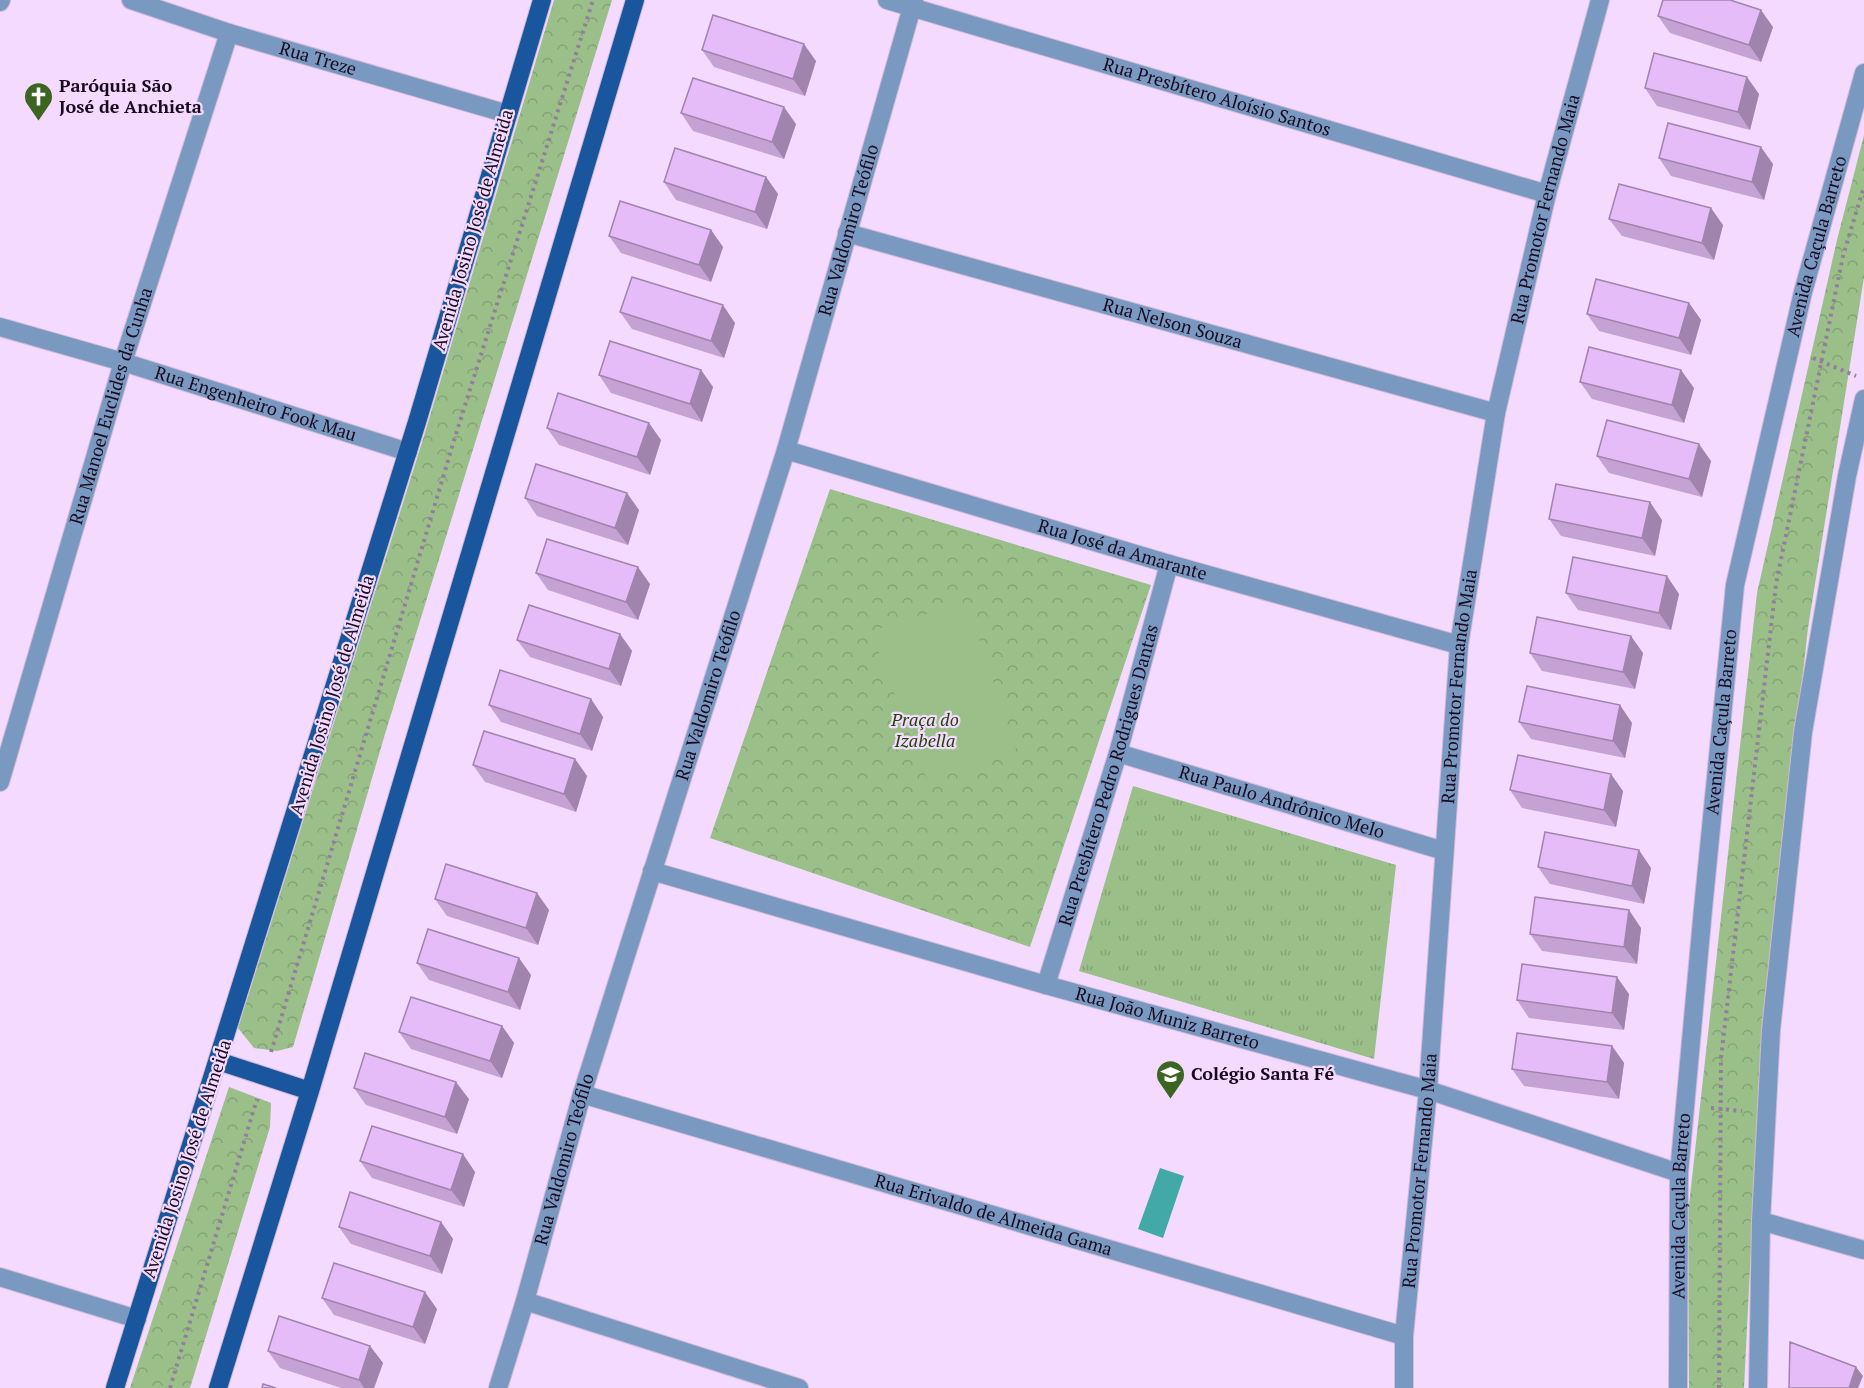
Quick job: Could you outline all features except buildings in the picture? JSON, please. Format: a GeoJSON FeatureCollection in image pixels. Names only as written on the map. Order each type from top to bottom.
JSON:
{"type":"FeatureCollection","features":[{"type":"Feature","properties":{"kind":"main road","name":"Avenida Josino José de Almeida"},"geometry":{"type":"LineString","coordinates":[[115,1388],[408,452],[542,0]]}},
{"type":"Feature","properties":{"kind":"main road"},"geometry":{"type":"LineString","coordinates":[[218,1388],[310,1091],[635,0]]}},
{"type":"Feature","properties":{"kind":"main road"},"geometry":{"type":"LineString","coordinates":[[218,1061],[310,1091]]}},
{"type":"Feature","properties":{"kind":"street","name":"Rua Treze"},"geometry":{"type":"LineString","coordinates":[[131,0],[229,33],[508,114]]}},
{"type":"Feature","properties":{"kind":"street","name":"Rua Presbítero Aloísio Santos"},"geometry":{"type":"LineString","coordinates":[[888,0],[913,4],[1547,194]]}},
{"type":"Feature","properties":{"kind":"street","name":"Rua Promotor Fernando Maia"},"geometry":{"type":"LineString","coordinates":[[1404,1388],[1404,1336],[1428,1090],[1459,645],[1496,413],[1547,194],[1600,0]]}},
{"type":"Feature","properties":{"kind":"street","name":"Rua Valdomiro Teófilo"},"geometry":{"type":"LineString","coordinates":[[498,1388],[525,1301],[582,1094],[786,450],[913,4]]}},
{"type":"Feature","properties":{"kind":"street","name":"Rua Manoel Euclides da Cunha"},"geometry":{"type":"LineString","coordinates":[[0,782],[123,362],[229,33]]}},
{"type":"Feature","properties":{"kind":"street","name":"Avenida Caçula Barreto"},"geometry":{"type":"LineString","coordinates":[[1678,1388],[1679,1173],[1736,585],[1803,292],[1864,73]]}},
{"type":"Feature","properties":{"kind":"street","name":"Rua Nelson Souza"},"geometry":{"type":"LineString","coordinates":[[847,233],[1496,413]]}},
{"type":"Feature","properties":{"kind":"street","name":"Rua Engenheiro Fook Mau"},"geometry":{"type":"LineString","coordinates":[[0,327],[123,362],[408,452]]}},
{"type":"Feature","properties":{"kind":"street"},"geometry":{"type":"LineString","coordinates":[[1758,1388],[1761,1221],[1771,1030],[1803,732],[1846,476],[1864,399]]}},
{"type":"Feature","properties":{"kind":"street","name":"Rua José da Amarante"},"geometry":{"type":"LineString","coordinates":[[786,450],[1169,564],[1459,645]]}},
{"type":"Feature","properties":{"kind":"street","name":"Rua Presbítero Pedro Rodrigues Dantas"},"geometry":{"type":"LineString","coordinates":[[1046,985],[1119,753],[1169,564]]}},
{"type":"Feature","properties":{"kind":"street","name":"Rua Paulo Andrônico Melo"},"geometry":{"type":"LineString","coordinates":[[1119,753],[1444,850]]}},
{"type":"Feature","properties":{"kind":"street","name":"Rua João Muniz Barreto"},"geometry":{"type":"LineString","coordinates":[[652,871],[1046,985],[1428,1090],[1679,1173]]}},
{"type":"Feature","properties":{"kind":"street","name":"Rua Erivaldo de Almeida Gama"},"geometry":{"type":"LineString","coordinates":[[582,1094],[1404,1336]]}},
{"type":"Feature","properties":{"kind":"street"},"geometry":{"type":"LineString","coordinates":[[1761,1221],[1864,1250]]}},
{"type":"Feature","properties":{"kind":"street"},"geometry":{"type":"LineString","coordinates":[[0,1277],[137,1319]]}},
{"type":"Feature","properties":{"kind":"street"},"geometry":{"type":"LineString","coordinates":[[525,1301],[799,1388]]}},
{"type":"Feature","properties":{"kind":"path"},"geometry":{"type":"LineString","coordinates":[[170,1388],[456,434],[593,0]]}},
{"type":"Feature","properties":{"kind":"path"},"geometry":{"type":"LineString","coordinates":[[1719,1388],[1721,1058],[1776,584],[1843,256],[1864,186]]}},
{"type":"Feature","properties":{"kind":"path"},"geometry":{"type":"LineString","coordinates":[[1790,349],[1864,379]]}},
{"type":"Feature","properties":{"kind":"path"},"geometry":{"type":"LineString","coordinates":[[1686,1106],[1767,1114]]}},
{"type":"Feature","properties":{"kind":"green space"},"geometry":{"type":"Polygon","coordinates":[[[554,0],[612,0],[385,734],[293,1047],[277,1051],[254,1048],[238,1028],[424,436],[554,0]]]}},
{"type":"Feature","properties":{"kind":"green space"},"geometry":{"type":"Polygon","coordinates":[[[1864,135],[1864,277],[1808,628],[1771,959],[1744,1388],[1689,1388],[1688,1214],[1757,593],[1837,240],[1864,135]]]}},
{"type":"Feature","properties":{"kind":"green space","name":"Praça do Izabella"},"geometry":{"type":"Polygon","coordinates":[[[830,489],[1151,585],[1030,947],[710,838],[830,489]]]}},
{"type":"Feature","properties":{"kind":"green space"},"geometry":{"type":"Polygon","coordinates":[[[966,602],[1016,749],[928,782],[871,631],[966,602]]]}},
{"type":"Feature","properties":{"kind":"green space"},"geometry":{"type":"Polygon","coordinates":[[[1133,786],[1396,865],[1374,1059],[1079,971],[1133,786]]]}},
{"type":"Feature","properties":{"kind":"green space"},"geometry":{"type":"Polygon","coordinates":[[[229,1087],[271,1103],[270,1127],[190,1388],[130,1388],[229,1087]]]}},
{"type":"Feature","properties":{"kind":"shaded area"},"geometry":{"type":"Polygon","coordinates":[[[1160,1168],[1184,1176],[1163,1238],[1138,1229],[1160,1168]]]}},
{"type":"Feature","properties":{"kind":"place","name":"Paróquia São José de Anchieta"},"geometry":{"type":"Point","coordinates":[38,122]}},
{"type":"Feature","properties":{"kind":"place","name":"Colégio Santa Fé"},"geometry":{"type":"Point","coordinates":[1170,1100]}}]}
